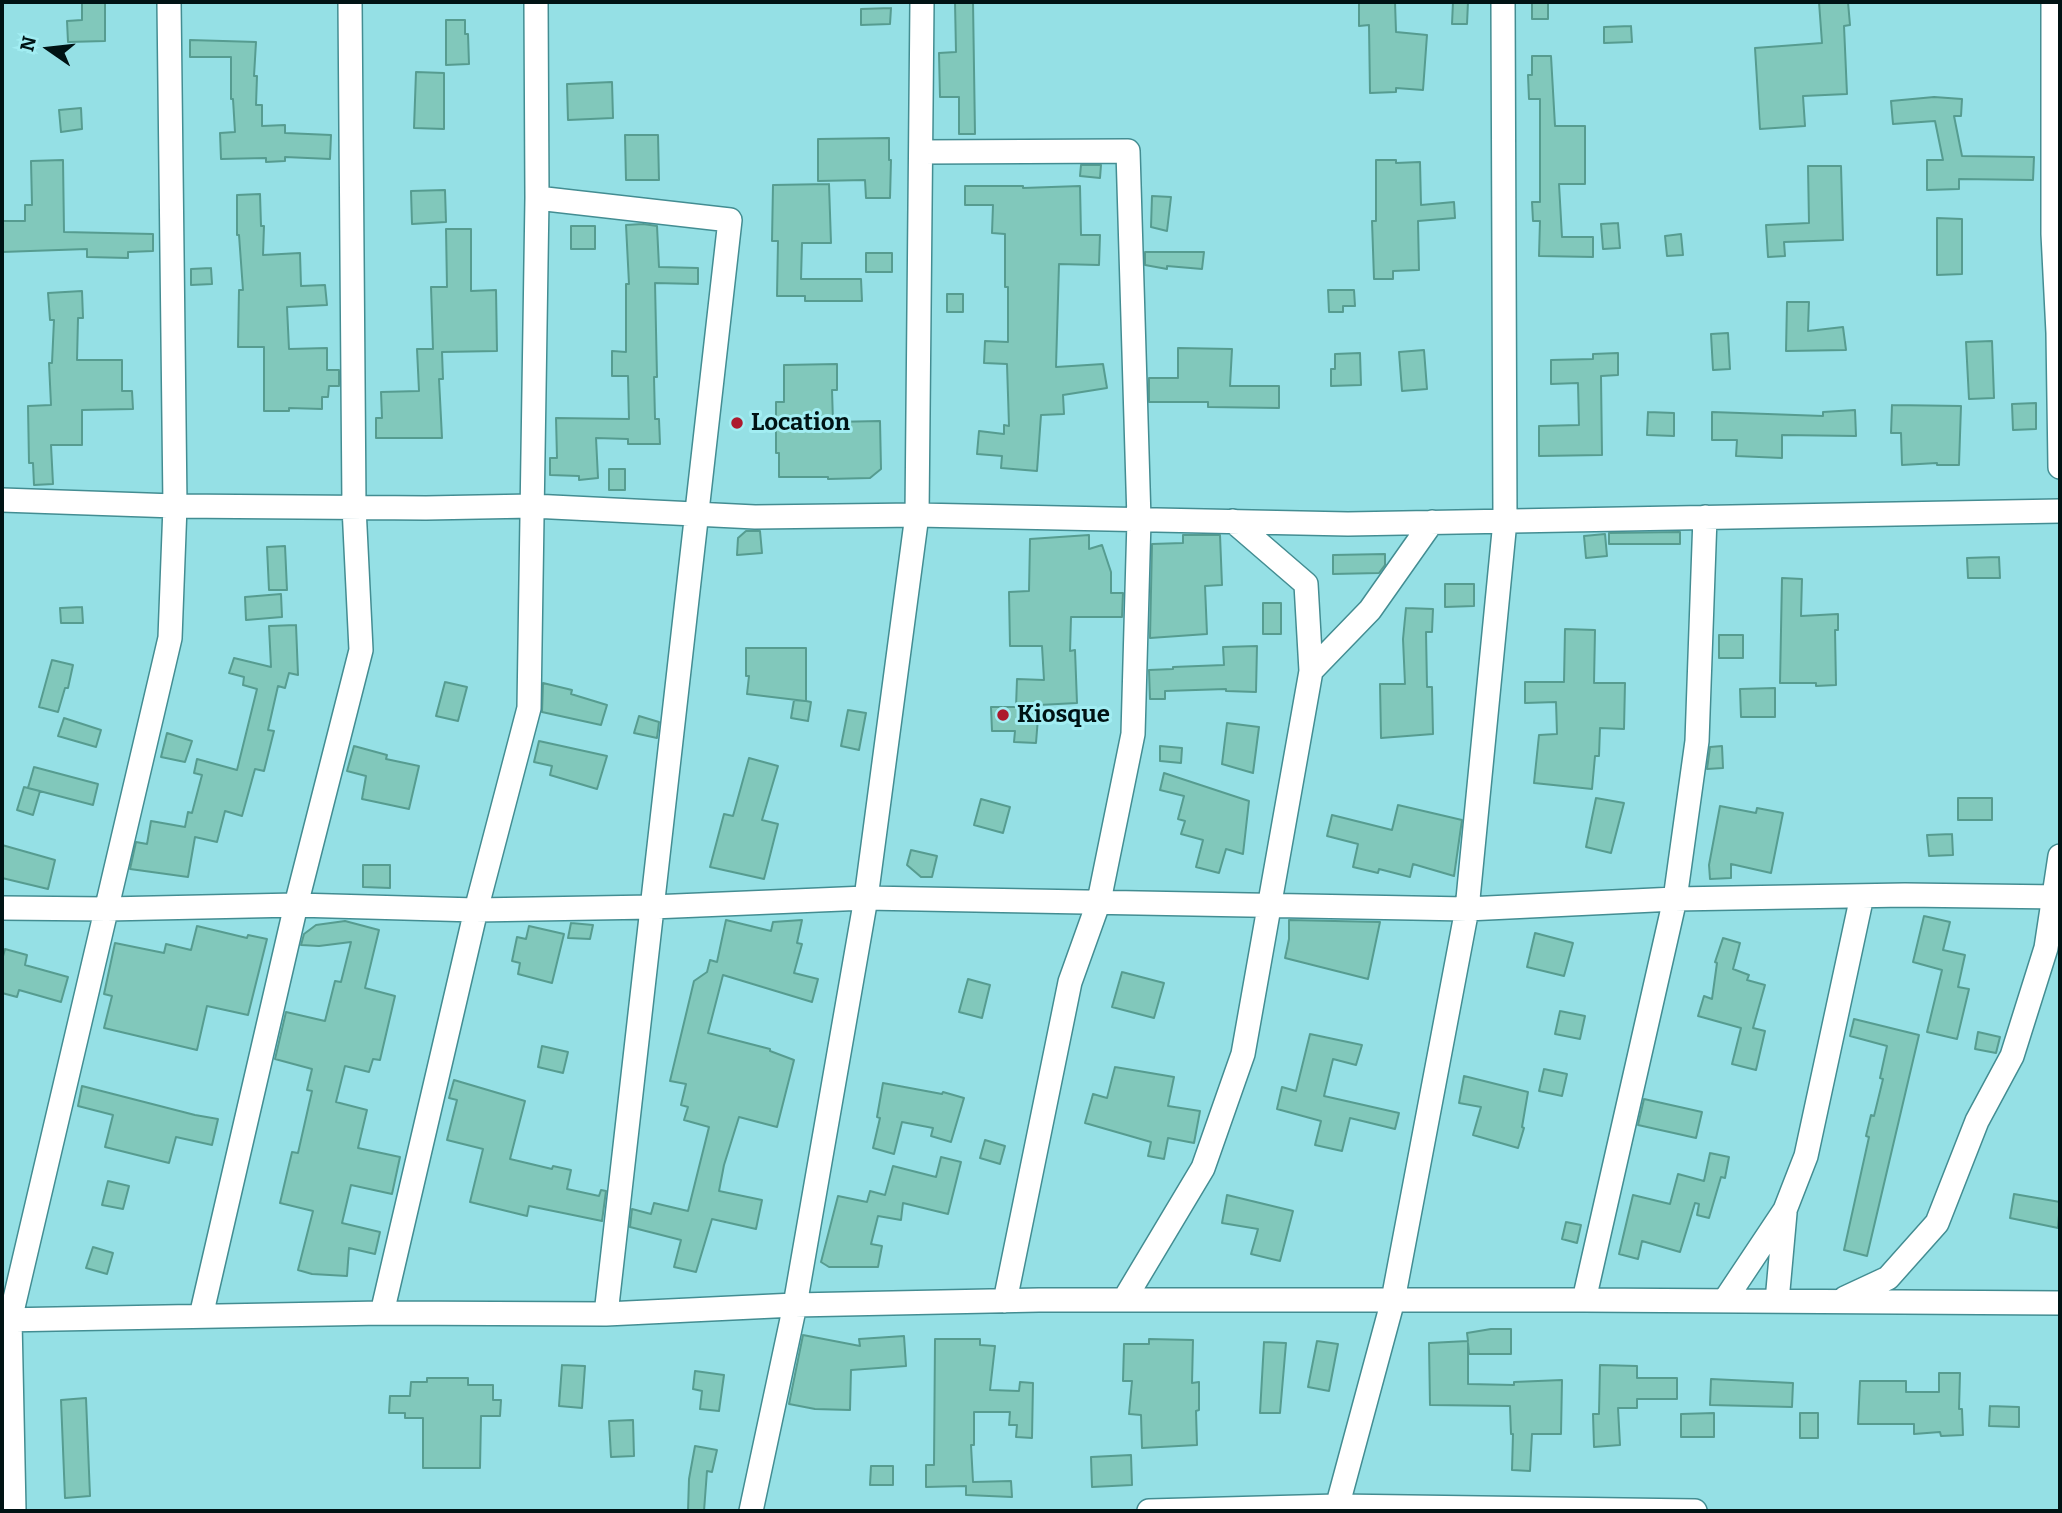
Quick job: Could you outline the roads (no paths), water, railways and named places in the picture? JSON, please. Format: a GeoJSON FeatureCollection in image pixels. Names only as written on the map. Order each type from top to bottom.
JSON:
{"type":"FeatureCollection","features":[{"type":"Feature","properties":{"kind":"street"},"geometry":{"type":"LineString","coordinates":[[14,1511],[6,1320],[107,909],[170,638],[175,506],[169,2]]}},
{"type":"Feature","properties":{"kind":"street"},"geometry":{"type":"LineString","coordinates":[[201,1316],[296,905],[361,650],[354,508],[351,2]]}},
{"type":"Feature","properties":{"kind":"street"},"geometry":{"type":"LineString","coordinates":[[382,1313],[475,910],[529,708],[537,198],[537,2]]}},
{"type":"Feature","properties":{"kind":"street"},"geometry":{"type":"LineString","coordinates":[[751,1511],[795,1305],[866,898],[917,515],[922,2]]}},
{"type":"Feature","properties":{"kind":"street"},"geometry":{"type":"LineString","coordinates":[[1336,1509],[1393,1300],[1466,909],[1505,521],[1503,2]]}},
{"type":"Feature","properties":{"kind":"street"},"geometry":{"type":"LineString","coordinates":[[2053,2],[2053,234],[2060,467]]}},
{"type":"Feature","properties":{"kind":"street"},"geometry":{"type":"LineString","coordinates":[[921,152],[1128,151],[1139,520],[1133,734],[1098,901],[1070,982],[1005,1301]]}},
{"type":"Feature","properties":{"kind":"street"},"geometry":{"type":"LineString","coordinates":[[537,198],[730,220],[606,1314]]}},
{"type":"Feature","properties":{"kind":"street"},"geometry":{"type":"LineString","coordinates":[[2,500],[175,506],[532,506],[755,517],[917,515],[1348,524],[2060,511]]}},
{"type":"Feature","properties":{"kind":"street"},"geometry":{"type":"LineString","coordinates":[[1584,1300],[1675,899],[1698,741],[1704,517]]}},
{"type":"Feature","properties":{"kind":"street"},"geometry":{"type":"LineString","coordinates":[[1124,1300],[1203,1168],[1243,1054],[1311,671],[1306,584],[1233,522]]}},
{"type":"Feature","properties":{"kind":"street"},"geometry":{"type":"LineString","coordinates":[[1311,671],[1370,610],[1432,522]]}},
{"type":"Feature","properties":{"kind":"street"},"geometry":{"type":"LineString","coordinates":[[1837,1301],[1888,1278],[1937,1223],[1977,1121],[2012,1056],[2046,948],[2058,897],[2060,856]]}},
{"type":"Feature","properties":{"kind":"street"},"geometry":{"type":"LineString","coordinates":[[1725,1300],[1785,1210],[1807,1156],[1862,896]]}},
{"type":"Feature","properties":{"kind":"street"},"geometry":{"type":"LineString","coordinates":[[2,908],[296,905],[475,910],[652,907],[866,898],[1466,909],[1675,899],[2058,897]]}},
{"type":"Feature","properties":{"kind":"street"},"geometry":{"type":"LineString","coordinates":[[1777,1301],[1785,1210]]}},
{"type":"Feature","properties":{"kind":"street"},"geometry":{"type":"LineString","coordinates":[[6,1320],[382,1313],[606,1314],[795,1305],[1124,1300],[2060,1303]]}},
{"type":"Feature","properties":{"kind":"street"},"geometry":{"type":"LineString","coordinates":[[1149,1511],[1695,1511]]}},
{"type":"Feature","properties":{"kind":"place","name":"Location"},"geometry":{"type":"Point","coordinates":[737,423]}},
{"type":"Feature","properties":{"kind":"place","name":"Kiosque"},"geometry":{"type":"Point","coordinates":[1003,715]}}]}
